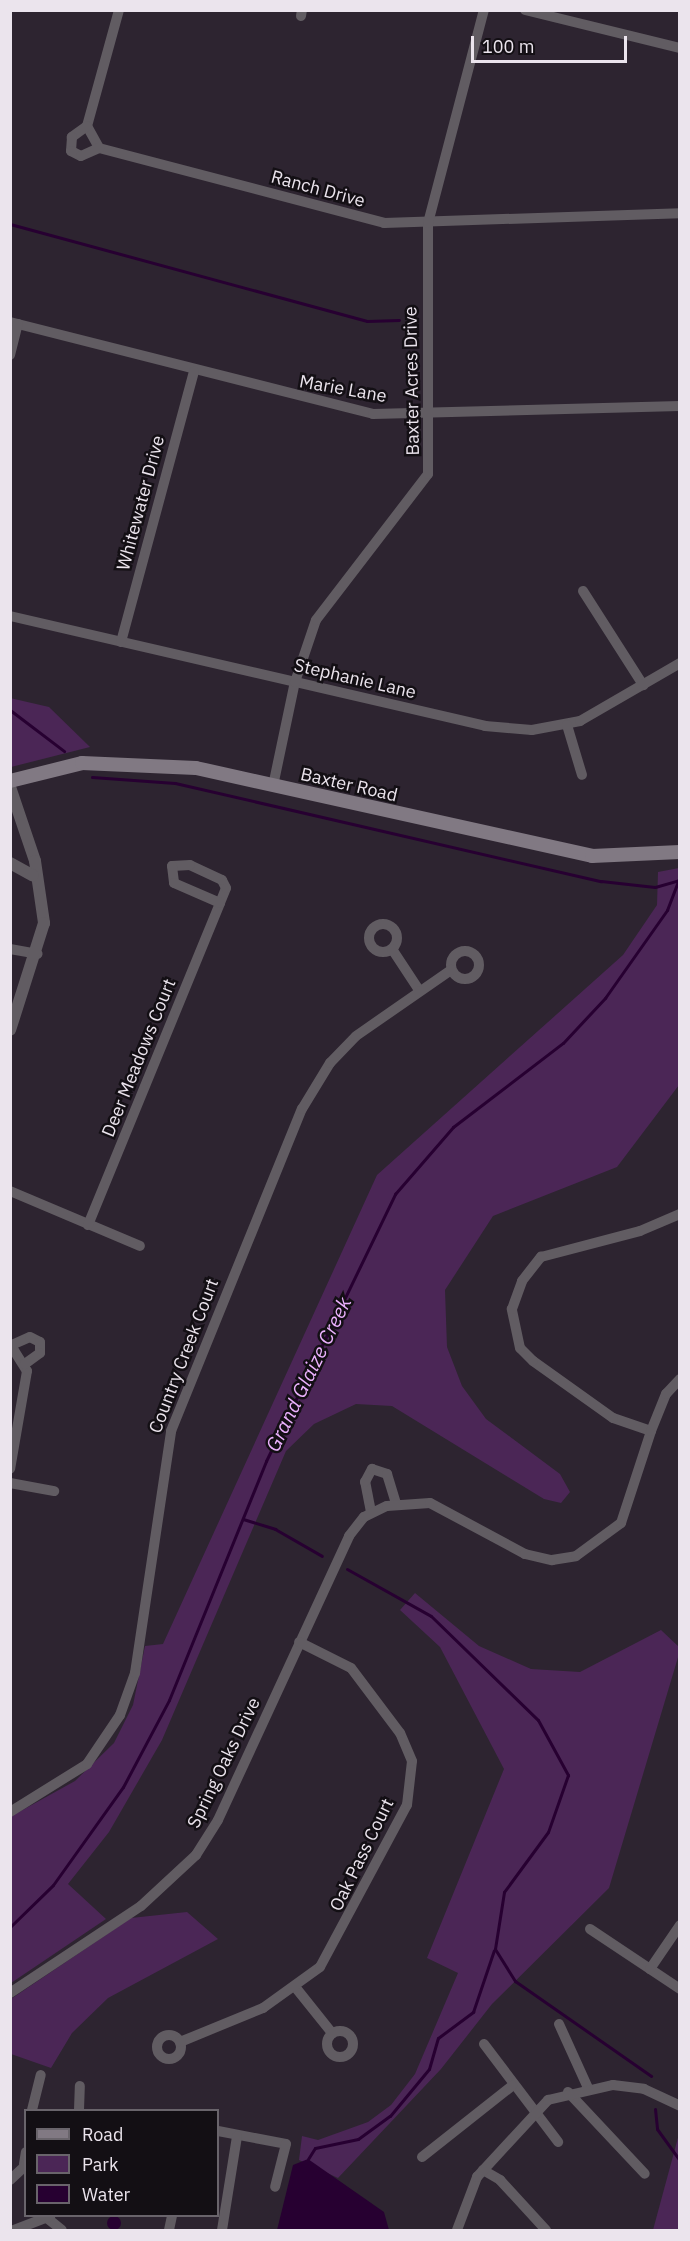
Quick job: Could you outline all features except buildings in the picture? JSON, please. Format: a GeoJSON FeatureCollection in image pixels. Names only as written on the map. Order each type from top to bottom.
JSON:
{"type":"FeatureCollection","features":[{"type":"Feature","properties":{"kind":"main road","name":"Baxter Road"},"geometry":{"type":"LineString","coordinates":[[10,781],[82,763],[113,762],[196,768],[592,856],[655,856],[680,852]]}},
{"type":"Feature","properties":{"kind":"street"},"geometry":{"type":"LineString","coordinates":[[87,126],[99,148],[81,156],[71,151],[72,137],[87,126],[119,10]]}},
{"type":"Feature","properties":{"kind":"street","name":"Baxter Acres Drive"},"geometry":{"type":"LineString","coordinates":[[273,786],[295,682],[328,599],[421,488],[430,459],[428,223],[484,10]]}},
{"type":"Feature","properties":{"kind":"street"},"geometry":{"type":"LineString","coordinates":[[525,10],[680,48]]}},
{"type":"Feature","properties":{"kind":"street","name":"Ranch Drive"},"geometry":{"type":"LineString","coordinates":[[99,148],[364,219],[428,223],[680,213]]}},
{"type":"Feature","properties":{"kind":"street"},"geometry":{"type":"LineString","coordinates":[[10,355],[14,323]]}},
{"type":"Feature","properties":{"kind":"street","name":"Marie Lane"},"geometry":{"type":"LineString","coordinates":[[14,323],[194,372],[373,414],[680,406]]}},
{"type":"Feature","properties":{"kind":"street","name":"Whitewater Drive"},"geometry":{"type":"LineString","coordinates":[[121,642],[194,372]]}},
{"type":"Feature","properties":{"kind":"street"},"geometry":{"type":"LineString","coordinates":[[583,591],[643,685]]}},
{"type":"Feature","properties":{"kind":"street","name":"Stephanie Lane"},"geometry":{"type":"LineString","coordinates":[[10,616],[485,726],[532,730],[567,725],[680,663]]}},
{"type":"Feature","properties":{"kind":"street"},"geometry":{"type":"LineString","coordinates":[[567,725],[582,775]]}},
{"type":"Feature","properties":{"kind":"street"},"geometry":{"type":"LineString","coordinates":[[10,787],[35,861],[33,876],[44,906],[38,954],[10,1030]]}},
{"type":"Feature","properties":{"kind":"street","name":"Deer Meadows Court"},"geometry":{"type":"LineString","coordinates":[[88,1225],[220,903],[226,888],[222,880],[181,862],[172,866],[174,884],[220,903]]}},
{"type":"Feature","properties":{"kind":"street"},"geometry":{"type":"LineString","coordinates":[[10,863],[33,876]]}},
{"type":"Feature","properties":{"kind":"street"},"geometry":{"type":"LineString","coordinates":[[10,949],[38,954]]}},
{"type":"Feature","properties":{"kind":"street"},"geometry":{"type":"LineString","coordinates":[[392,949],[419,990]]}},
{"type":"Feature","properties":{"kind":"street","name":"Country Creek Court"},"geometry":{"type":"LineString","coordinates":[[10,1812],[68,1779],[113,1731],[135,1673],[171,1431],[302,1109],[330,1063],[356,1035],[451,970]]}},
{"type":"Feature","properties":{"kind":"street"},"geometry":{"type":"LineString","coordinates":[[10,1191],[140,1246]]}},
{"type":"Feature","properties":{"kind":"street"},"geometry":{"type":"LineString","coordinates":[[651,1431],[613,1418],[533,1361],[520,1348],[512,1309],[522,1281],[541,1257],[640,1231],[680,1214]]}},
{"type":"Feature","properties":{"kind":"street"},"geometry":{"type":"LineString","coordinates":[[10,1469],[17,1351]]}},
{"type":"Feature","properties":{"kind":"street","name":"Spring Oaks Drive"},"geometry":{"type":"LineString","coordinates":[[10,1993],[141,1906],[196,1855],[218,1820],[349,1536],[371,1512],[396,1504],[429,1503],[468,1519],[514,1549],[564,1560],[600,1543],[621,1523],[651,1431],[666,1394],[680,1379]]}},
{"type":"Feature","properties":{"kind":"street"},"geometry":{"type":"LineString","coordinates":[[371,1512],[365,1482],[372,1469],[387,1474],[396,1504]]}},
{"type":"Feature","properties":{"kind":"street"},"geometry":{"type":"LineString","coordinates":[[10,1483],[54,1491]]}},
{"type":"Feature","properties":{"kind":"street","name":"Oak Pass Court"},"geometry":{"type":"LineString","coordinates":[[180,2042],[296,1988],[339,1940],[407,1804],[413,1776],[400,1733],[351,1668],[299,1642]]}},
{"type":"Feature","properties":{"kind":"street"},"geometry":{"type":"LineString","coordinates":[[650,1969],[680,1925]]}},
{"type":"Feature","properties":{"kind":"street"},"geometry":{"type":"LineString","coordinates":[[590,1929],[680,1989]]}},
{"type":"Feature","properties":{"kind":"street"},"geometry":{"type":"LineString","coordinates":[[296,1988],[332,2033]]}},
{"type":"Feature","properties":{"kind":"street"},"geometry":{"type":"LineString","coordinates":[[559,2024],[588,2088]]}},
{"type":"Feature","properties":{"kind":"street"},"geometry":{"type":"LineString","coordinates":[[484,2044],[532,2113],[558,2142]]}},
{"type":"Feature","properties":{"kind":"street"},"geometry":{"type":"LineString","coordinates":[[32,2109],[41,2075]]}},
{"type":"Feature","properties":{"kind":"street"},"geometry":{"type":"LineString","coordinates":[[79,2109],[80,2086]]}},
{"type":"Feature","properties":{"kind":"street"},"geometry":{"type":"LineString","coordinates":[[422,2157],[512,2086]]}},
{"type":"Feature","properties":{"kind":"street"},"geometry":{"type":"LineString","coordinates":[[457,2230],[483,2170],[532,2113],[568,2092],[588,2088],[644,2089],[680,2106]]}},
{"type":"Feature","properties":{"kind":"street"},"geometry":{"type":"LineString","coordinates":[[568,2092],[645,2174]]}},
{"type":"Feature","properties":{"kind":"street"},"geometry":{"type":"LineString","coordinates":[[219,2131],[286,2144],[275,2187]]}},
{"type":"Feature","properties":{"kind":"street"},"geometry":{"type":"LineString","coordinates":[[222,2230],[237,2136]]}},
{"type":"Feature","properties":{"kind":"street"},"geometry":{"type":"LineString","coordinates":[[10,2180],[24,2165]]}},
{"type":"Feature","properties":{"kind":"street"},"geometry":{"type":"LineString","coordinates":[[483,2170],[500,2180],[546,2230]]}},
{"type":"Feature","properties":{"kind":"street"},"geometry":{"type":"LineString","coordinates":[[14,2230],[48,2217],[62,2230]]}},
{"type":"Feature","properties":{"kind":"green space"},"geometry":{"type":"Polygon","coordinates":[[[10,698],[49,707],[90,747],[11,767],[10,698]]]}},
{"type":"Feature","properties":{"kind":"green space"},"geometry":{"type":"Polygon","coordinates":[[[679,868],[679,1085],[617,1167],[493,1216],[445,1290],[447,1347],[462,1386],[486,1419],[560,1474],[570,1492],[561,1503],[544,1499],[392,1406],[356,1404],[314,1424],[286,1451],[162,1740],[109,1832],[68,1884],[106,1919],[11,1983],[10,1817],[75,1781],[114,1743],[133,1705],[145,1646],[163,1644],[377,1175],[623,955],[657,905],[658,872],[679,868]]]}},
{"type":"Feature","properties":{"kind":"green space"},"geometry":{"type":"Polygon","coordinates":[[[415,1593],[479,1646],[531,1669],[580,1672],[661,1630],[679,1647],[679,1654],[609,1888],[492,2004],[441,2069],[338,2178],[299,2160],[302,2136],[318,2140],[368,2122],[391,2105],[415,2074],[458,1973],[427,1958],[504,1769],[440,1647],[400,1610],[415,1593]]]}},
{"type":"Feature","properties":{"kind":"green space"},"geometry":{"type":"Polygon","coordinates":[[[187,1912],[218,1939],[108,1998],[72,2033],[51,2068],[11,2054],[11,1999],[131,1918],[187,1912]]]}},
{"type":"Feature","properties":{"kind":"green space"},"geometry":{"type":"Polygon","coordinates":[[[679,2134],[679,2230],[653,2230],[679,2134]]]}},
{"type":"Feature","properties":{"kind":"water"},"geometry":{"type":"Polygon","coordinates":[[[308,2159],[384,2212],[389,2230],[277,2230],[293,2165],[308,2159]]]}},
{"type":"Feature","properties":{"kind":"water"},"geometry":{"type":"Polygon","coordinates":[[[117,2217],[120,2220],[119,2228],[114,2230],[109,2228],[107,2223],[109,2218],[117,2217]]]}},
{"type":"Feature","properties":{"kind":"waterway"},"geometry":{"type":"LineString","coordinates":[[10,224],[367,321],[399,320]]}},
{"type":"Feature","properties":{"kind":"waterway"},"geometry":{"type":"LineString","coordinates":[[10,710],[64,751]]}},
{"type":"Feature","properties":{"kind":"waterway"},"geometry":{"type":"LineString","coordinates":[[92,777],[175,783],[601,881],[655,887],[679,880]]}},
{"type":"Feature","properties":{"kind":"waterway","name":"Grand Glaize Creek"},"geometry":{"type":"LineString","coordinates":[[10,1927],[53,1885],[123,1787],[169,1700],[266,1461],[395,1194],[453,1127],[563,1043],[605,998],[667,910],[680,876]]}},
{"type":"Feature","properties":{"kind":"waterway"},"geometry":{"type":"LineString","coordinates":[[243,1519],[275,1529],[322,1556]]}},
{"type":"Feature","properties":{"kind":"waterway"},"geometry":{"type":"LineString","coordinates":[[347,1569],[431,1616],[538,1720],[568,1775],[548,1832],[504,1892],[495,1949],[515,1981],[651,2076]]}},
{"type":"Feature","properties":{"kind":"waterway"},"geometry":{"type":"LineString","coordinates":[[308,2159],[315,2148],[358,2139],[390,2116],[429,2069],[438,2038],[473,2012],[494,1950]]}},
{"type":"Feature","properties":{"kind":"waterway"},"geometry":{"type":"LineString","coordinates":[[655,2109],[657,2129],[680,2161]]}}]}
